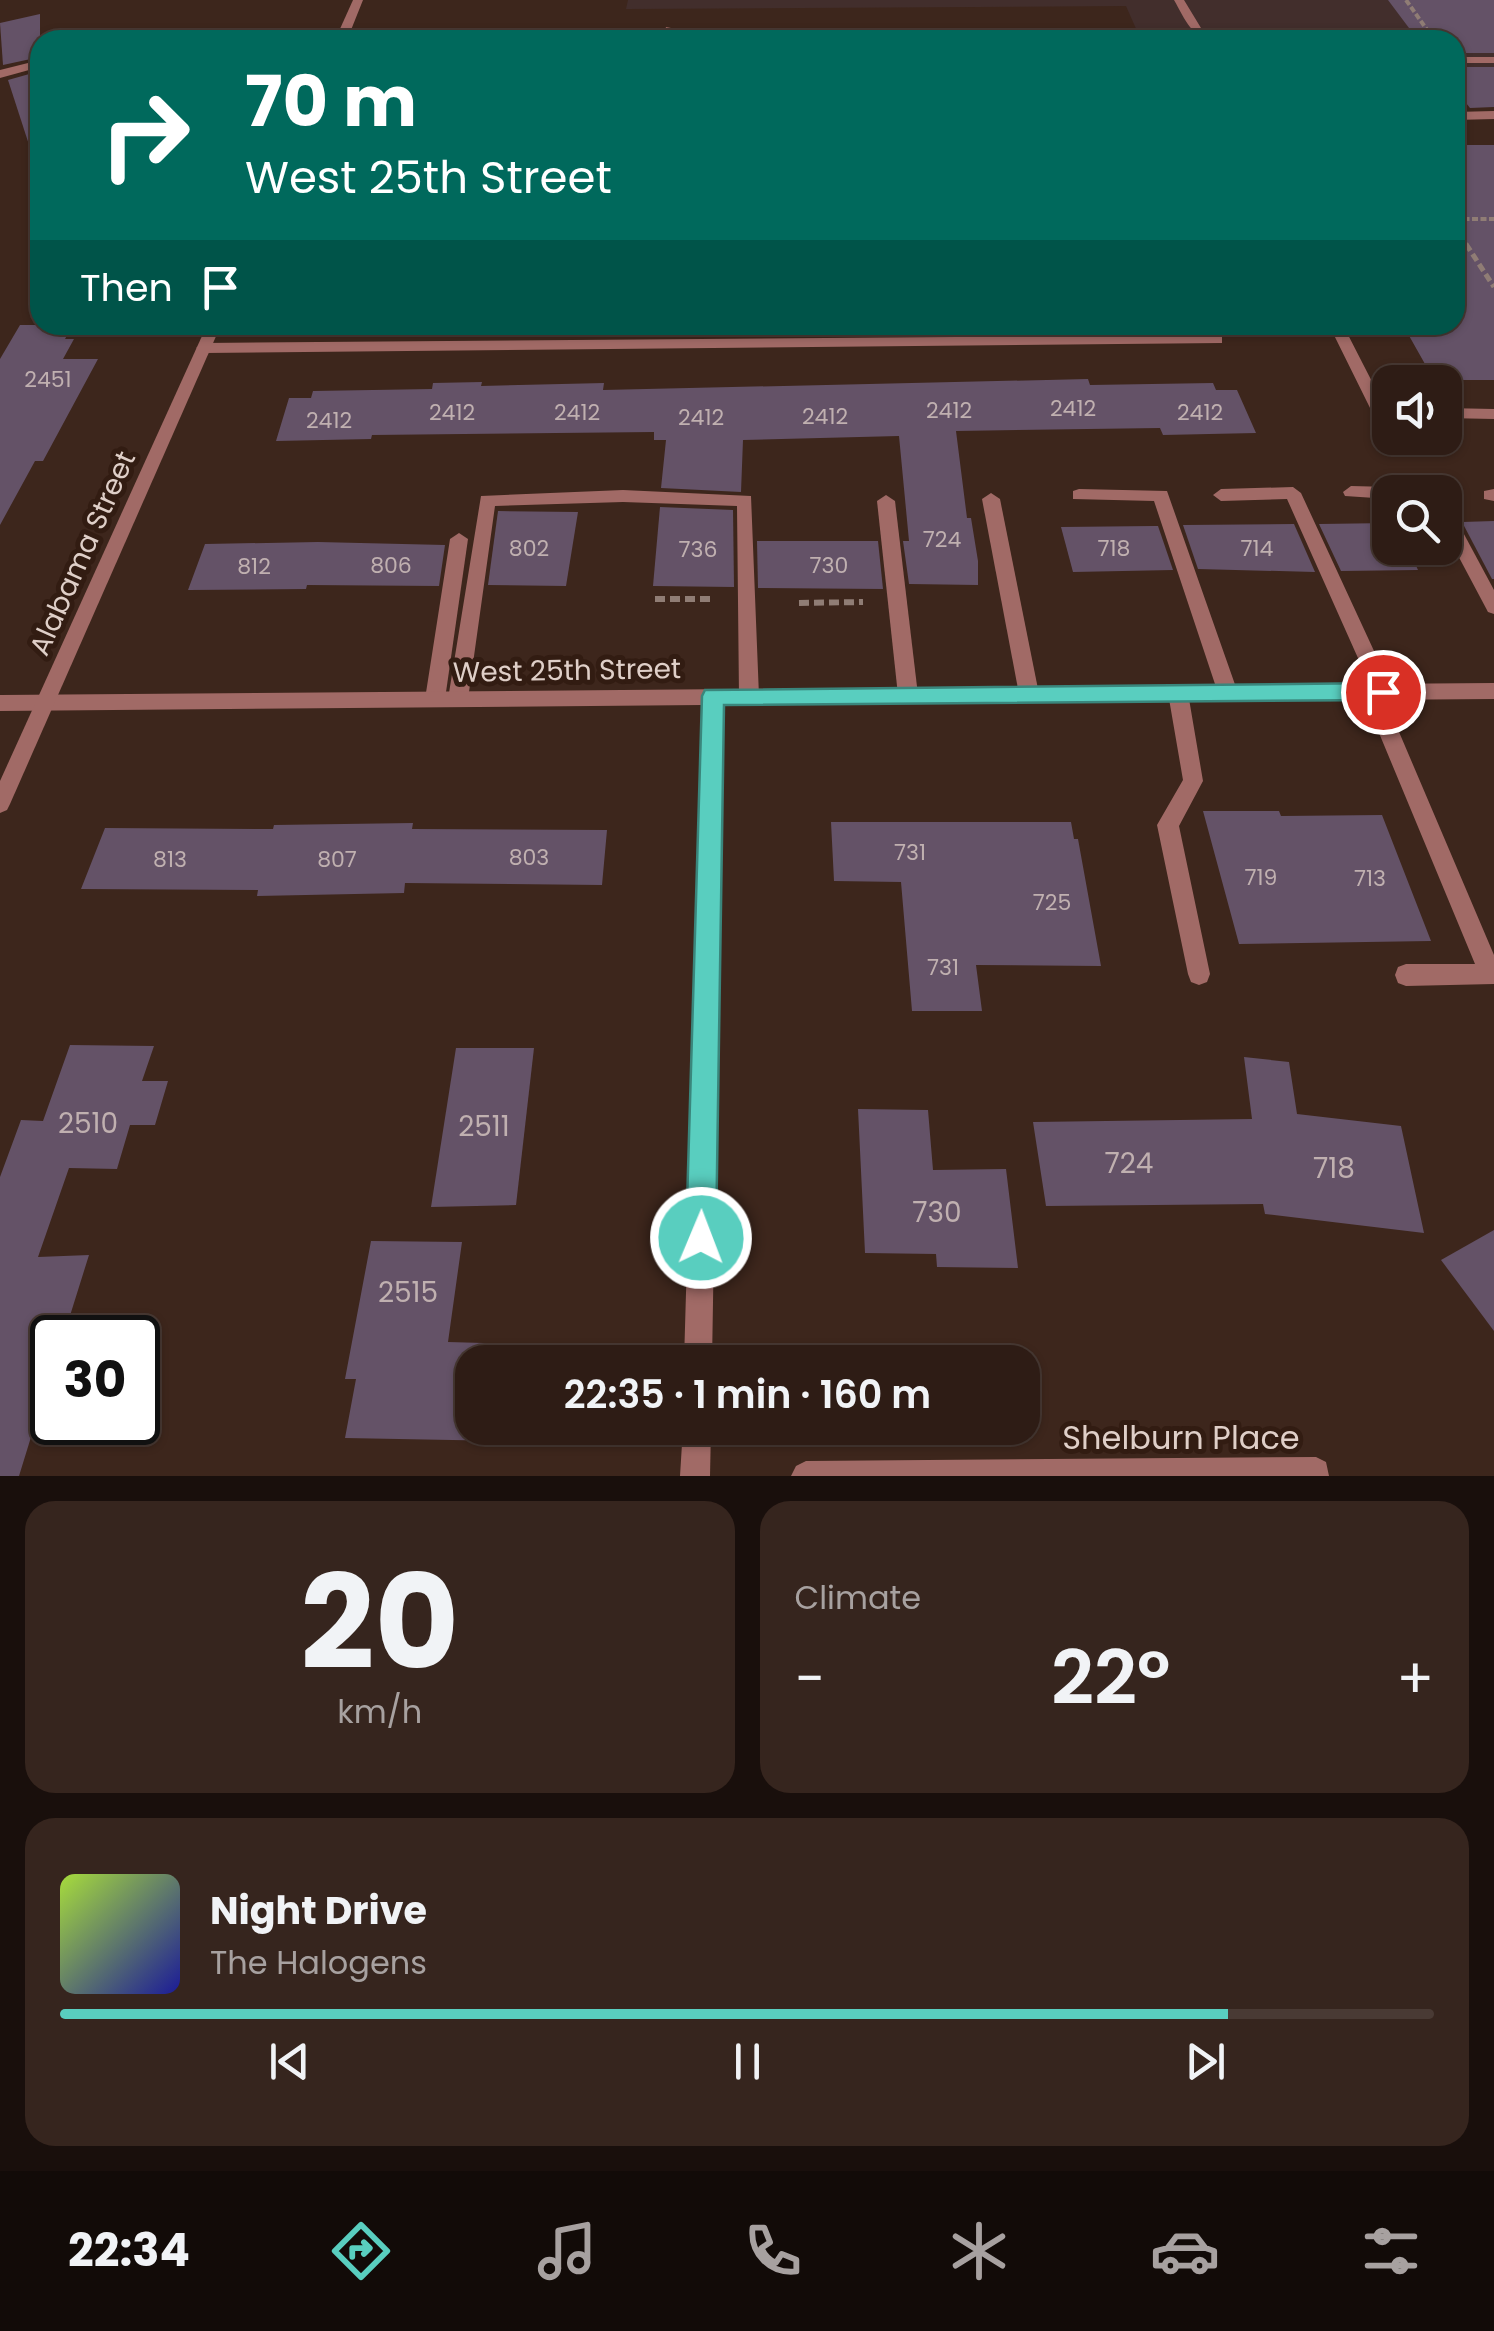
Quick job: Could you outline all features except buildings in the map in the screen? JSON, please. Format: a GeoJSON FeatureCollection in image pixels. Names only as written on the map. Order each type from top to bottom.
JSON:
{"type":"FeatureCollection","features":[{"type":"Feature","properties":{"kind":"street"},"geometry":{"type":"LineString","coordinates":[[344,30],[358,0]]}},
{"type":"Feature","properties":{"kind":"street"},"geometry":{"type":"LineString","coordinates":[[1179,0],[1196,30]]}},
{"type":"Feature","properties":{"kind":"street"},"geometry":{"type":"LineString","coordinates":[[1465,60],[1494,60]]}},
{"type":"Feature","properties":{"kind":"street"},"geometry":{"type":"LineString","coordinates":[[0,74],[30,66]]}},
{"type":"Feature","properties":{"kind":"street"},"geometry":{"type":"LineString","coordinates":[[1465,116],[1494,115]]}},
{"type":"Feature","properties":{"kind":"street","name":"Alabama Street"},"geometry":{"type":"LineString","coordinates":[[0,804],[210,335]]}},
{"type":"Feature","properties":{"kind":"street"},"geometry":{"type":"LineString","coordinates":[[760,335],[760,344]]}},
{"type":"Feature","properties":{"kind":"street"},"geometry":{"type":"LineString","coordinates":[[1341,335],[1372,396]]}},
{"type":"Feature","properties":{"kind":"street"},"geometry":{"type":"LineString","coordinates":[[204,348],[1217,340]]}},
{"type":"Feature","properties":{"kind":"street"},"geometry":{"type":"LineString","coordinates":[[1462,413],[1494,414]]}},
{"type":"Feature","properties":{"kind":"street"},"geometry":{"type":"LineString","coordinates":[[1352,492],[1372,493]]}},
{"type":"Feature","properties":{"kind":"street"},"geometry":{"type":"LineString","coordinates":[[1221,495],[1293,493],[1491,975],[1406,975]]}},
{"type":"Feature","properties":{"kind":"street"},"geometry":{"type":"LineString","coordinates":[[1079,495],[1161,495],[1228,693]]}},
{"type":"Feature","properties":{"kind":"street"},"geometry":{"type":"LineString","coordinates":[[458,699],[487,500],[623,496],[745,500],[749,696]]}},
{"type":"Feature","properties":{"kind":"street"},"geometry":{"type":"LineString","coordinates":[[991,498],[1029,694]]}},
{"type":"Feature","properties":{"kind":"street"},"geometry":{"type":"LineString","coordinates":[[886,501],[908,695]]}},
{"type":"Feature","properties":{"kind":"street"},"geometry":{"type":"LineString","coordinates":[[435,699],[460,538]]}},
{"type":"Feature","properties":{"kind":"street"},"geometry":{"type":"LineString","coordinates":[[1462,546],[1494,607]]}},
{"type":"Feature","properties":{"kind":"street","name":"West 25th Street"},"geometry":{"type":"LineString","coordinates":[[0,703],[1494,691]]}},
{"type":"Feature","properties":{"kind":"street"},"geometry":{"type":"LineString","coordinates":[[1178,693],[1193,781],[1168,825],[1200,974]]}},
{"type":"Feature","properties":{"kind":"street"},"geometry":{"type":"LineString","coordinates":[[698,1345],[713,696]]}},
{"type":"Feature","properties":{"kind":"street"},"geometry":{"type":"LineString","coordinates":[[696,1445],[696,1476]]}},
{"type":"Feature","properties":{"kind":"street","name":"Shelburn Place"},"geometry":{"type":"LineString","coordinates":[[806,1476],[1316,1472]]}},
{"type":"Feature","properties":{"kind":"path"},"geometry":{"type":"LineString","coordinates":[[1406,0],[1427,30]]}},
{"type":"Feature","properties":{"kind":"path"},"geometry":{"type":"LineString","coordinates":[[1465,219],[1494,219]]}},
{"type":"Feature","properties":{"kind":"path"},"geometry":{"type":"LineString","coordinates":[[1465,242],[1494,285]]}},
{"type":"Feature","properties":{"kind":"path"},"geometry":{"type":"LineString","coordinates":[[655,599],[726,599]]}},
{"type":"Feature","properties":{"kind":"path"},"geometry":{"type":"LineString","coordinates":[[799,603],[871,602]]}},
{"type":"Feature","properties":{"kind":"shaded area"},"geometry":{"type":"Polygon","coordinates":[[[628,0],[1494,0],[1494,92],[1465,92],[1465,30],[1137,30],[1126,6],[626,9],[628,0]]]}},
{"type":"Feature","properties":{"kind":"route"},"geometry":{"type":"LineString","coordinates":[[701,1238],[713,696],[1383,692]]}}]}
